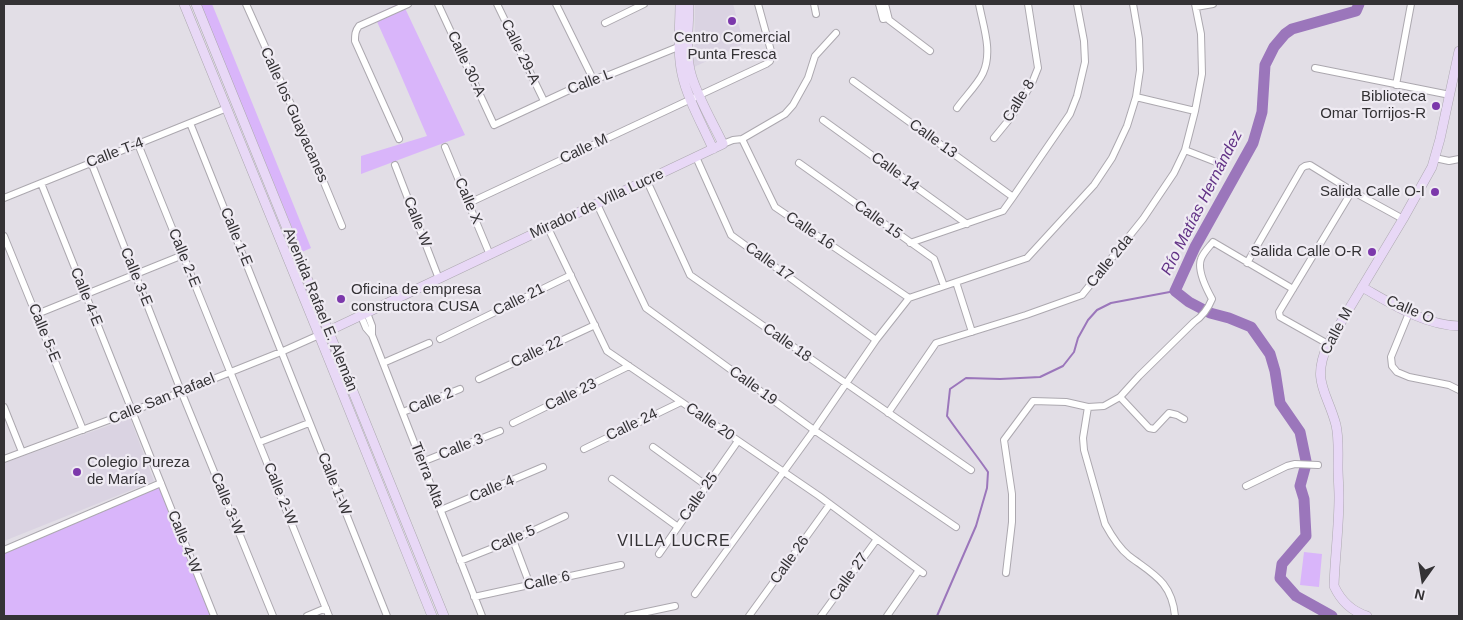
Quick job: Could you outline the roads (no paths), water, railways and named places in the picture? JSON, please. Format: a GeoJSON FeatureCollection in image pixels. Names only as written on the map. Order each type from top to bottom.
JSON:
{"type":"FeatureCollection","features":[{"type":"Feature","properties":{"kind":"street","name":"Avenida Rafael E. Alemán"},"geometry":{"type":"LineString","coordinates":[[184,4],[432,616]]}},
{"type":"Feature","properties":{"kind":"street","name":"Avenida Rafael E. Alemán"},"geometry":{"type":"LineString","coordinates":[[196,4],[444,616]]}},
{"type":"Feature","properties":{"kind":"street","name":"Calle los Guayacanes"},"geometry":{"type":"LineString","coordinates":[[246,4],[301,127],[342,226]]}},
{"type":"Feature","properties":{"kind":"street"},"geometry":{"type":"LineString","coordinates":[[399,139],[355,41],[355,35],[359,26],[408,4]]}},
{"type":"Feature","properties":{"kind":"street","name":"Calle 30-A"},"geometry":{"type":"LineString","coordinates":[[438,4],[494,125]]}},
{"type":"Feature","properties":{"kind":"street","name":"Calle 29-A"},"geometry":{"type":"LineString","coordinates":[[497,4],[544,101]]}},
{"type":"Feature","properties":{"kind":"street"},"geometry":{"type":"LineString","coordinates":[[556,4],[593,79]]}},
{"type":"Feature","properties":{"kind":"street"},"geometry":{"type":"LineString","coordinates":[[605,23],[644,4]]}},
{"type":"Feature","properties":{"kind":"street"},"geometry":{"type":"LineString","coordinates":[[680,4],[686,73],[714,149]]}},
{"type":"Feature","properties":{"kind":"street"},"geometry":{"type":"LineString","coordinates":[[684,45],[689,4]]}},
{"type":"Feature","properties":{"kind":"street","name":"Calle M"},"geometry":{"type":"LineString","coordinates":[[469,203],[770,61],[771,51],[758,4]]}},
{"type":"Feature","properties":{"kind":"street"},"geometry":{"type":"LineString","coordinates":[[814,4],[816,14]]}},
{"type":"Feature","properties":{"kind":"street"},"geometry":{"type":"LineString","coordinates":[[879,4],[883,19],[888,18],[930,51]]}},
{"type":"Feature","properties":{"kind":"street"},"geometry":{"type":"LineString","coordinates":[[885,4],[888,18]]}},
{"type":"Feature","properties":{"kind":"street"},"geometry":{"type":"LineString","coordinates":[[957,108],[982,74],[987,59],[987,44],[979,4]]}},
{"type":"Feature","properties":{"kind":"street","name":"Calle 8"},"geometry":{"type":"LineString","coordinates":[[994,138],[1012,116],[1032,84],[1038,68],[1028,4]]}},
{"type":"Feature","properties":{"kind":"street"},"geometry":{"type":"LineString","coordinates":[[910,243],[1002,211],[1013,197],[1070,114],[1078,96],[1085,62],[1084,41],[1077,4]]}},
{"type":"Feature","properties":{"kind":"street"},"geometry":{"type":"LineString","coordinates":[[695,594],[814,430],[876,340],[909,298],[1027,258],[1094,185],[1112,158],[1128,126],[1136,97],[1140,70],[1139,39],[1133,4]]}},
{"type":"Feature","properties":{"kind":"street"},"geometry":{"type":"LineString","coordinates":[[1195,5],[1213,4]]}},
{"type":"Feature","properties":{"kind":"street"},"geometry":{"type":"LineString","coordinates":[[1396,84],[1411,4]]}},
{"type":"Feature","properties":{"kind":"street","name":"Calle 2da"},"geometry":{"type":"LineString","coordinates":[[888,413],[936,343],[1026,315],[1082,295],[1143,219],[1174,173],[1185,150],[1196,111],[1202,74],[1200,34],[1195,5]]}},
{"type":"Feature","properties":{"kind":"street","name":"Mirador de Villa Lucre"},"geometry":{"type":"LineString","coordinates":[[319,335],[723,144],[742,139],[785,114],[793,105],[808,78],[815,56],[836,33]]}},
{"type":"Feature","properties":{"kind":"street","name":"Calle L"},"geometry":{"type":"LineString","coordinates":[[494,125],[593,79],[609,75],[684,45]]}},
{"type":"Feature","properties":{"kind":"street","name":"Calle M"},"geometry":{"type":"LineString","coordinates":[[1367,616],[1352,614],[1334,586],[1339,497],[1338,435],[1336,424],[1322,389],[1320,378],[1322,360],[1328,344],[1428,175],[1435,158],[1458,66],[1459,51]]}},
{"type":"Feature","properties":{"kind":"street"},"geometry":{"type":"LineString","coordinates":[[1315,68],[1450,95]]}},
{"type":"Feature","properties":{"kind":"street","name":"Calle 13"},"geometry":{"type":"LineString","coordinates":[[853,81],[1013,197]]}},
{"type":"Feature","properties":{"kind":"street"},"geometry":{"type":"LineString","coordinates":[[695,97],[723,144]]}},
{"type":"Feature","properties":{"kind":"street"},"geometry":{"type":"LineString","coordinates":[[1136,97],[1196,111]]}},
{"type":"Feature","properties":{"kind":"street","name":"Calle T-4"},"geometry":{"type":"LineString","coordinates":[[4,198],[227,108]]}},
{"type":"Feature","properties":{"kind":"street","name":"Calle 14"},"geometry":{"type":"LineString","coordinates":[[823,120],[967,224]]}},
{"type":"Feature","properties":{"kind":"street","name":"Calle 1-E"},"geometry":{"type":"LineString","coordinates":[[190,123],[281,352]]}},
{"type":"Feature","properties":{"kind":"street","name":"Calle 16"},"geometry":{"type":"LineString","coordinates":[[742,139],[775,207],[909,298]]}},
{"type":"Feature","properties":{"kind":"street","name":"Calle 2-E"},"geometry":{"type":"LineString","coordinates":[[138,144],[231,372]]}},
{"type":"Feature","properties":{"kind":"street","name":"Calle X"},"geometry":{"type":"LineString","coordinates":[[445,147],[490,255]]}},
{"type":"Feature","properties":{"kind":"street"},"geometry":{"type":"LineString","coordinates":[[1185,150],[1216,162]]}},
{"type":"Feature","properties":{"kind":"street","name":"Calle 17"},"geometry":{"type":"LineString","coordinates":[[696,158],[731,235],[876,340]]}},
{"type":"Feature","properties":{"kind":"street"},"geometry":{"type":"LineString","coordinates":[[1435,158],[1449,161],[1459,159]]}},
{"type":"Feature","properties":{"kind":"street","name":"Calle 3-E"},"geometry":{"type":"LineString","coordinates":[[90,162],[181,391]]}},
{"type":"Feature","properties":{"kind":"street","name":"Calle 15"},"geometry":{"type":"LineString","coordinates":[[798,163],[934,259],[944,286]]}},
{"type":"Feature","properties":{"kind":"street","name":"Calle W"},"geometry":{"type":"LineString","coordinates":[[395,165],[439,279]]}},
{"type":"Feature","properties":{"kind":"street"},"geometry":{"type":"LineString","coordinates":[[1247,263],[1302,168],[1305,166],[1310,165],[1403,219]]}},
{"type":"Feature","properties":{"kind":"street","name":"Calle 18"},"geometry":{"type":"LineString","coordinates":[[647,181],[690,275],[971,470]]}},
{"type":"Feature","properties":{"kind":"street","name":"Calle 4-E"},"geometry":{"type":"LineString","coordinates":[[41,183],[133,411]]}},
{"type":"Feature","properties":{"kind":"street"},"geometry":{"type":"LineString","coordinates":[[1328,344],[1280,316],[1280,312],[1352,191]]}},
{"type":"Feature","properties":{"kind":"street","name":"Calle 19"},"geometry":{"type":"LineString","coordinates":[[597,204],[646,308],[814,430],[956,528]]}},
{"type":"Feature","properties":{"kind":"street","name":"Calle 20"},"geometry":{"type":"LineString","coordinates":[[548,228],[607,351],[830,504],[921,572],[887,616]]}},
{"type":"Feature","properties":{"kind":"street","name":"Calle 5-E"},"geometry":{"type":"LineString","coordinates":[[4,236],[83,430]]}},
{"type":"Feature","properties":{"kind":"street"},"geometry":{"type":"LineString","coordinates":[[1006,573],[1012,522],[1012,494],[1004,440],[1032,401],[1066,402],[1088,407],[1104,406],[1120,397],[1139,376],[1201,317],[1210,305],[1212,299],[1205,286],[1201,260],[1213,242],[1292,289]]}},
{"type":"Feature","properties":{"kind":"street"},"geometry":{"type":"LineString","coordinates":[[37,314],[183,255]]}},
{"type":"Feature","properties":{"kind":"street","name":"Calle 21"},"geometry":{"type":"LineString","coordinates":[[440,339],[571,275]]}},
{"type":"Feature","properties":{"kind":"street"},"geometry":{"type":"LineString","coordinates":[[956,282],[972,332]]}},
{"type":"Feature","properties":{"kind":"street","name":"Calle O"},"geometry":{"type":"LineString","coordinates":[[1362,287],[1409,313],[1452,326],[1459,326]]}},
{"type":"Feature","properties":{"kind":"street"},"geometry":{"type":"LineString","coordinates":[[1409,313],[1391,357],[1392,366],[1396,372],[1409,377],[1450,385],[1459,390]]}},
{"type":"Feature","properties":{"kind":"street","name":"Tierra Alta"},"geometry":{"type":"LineString","coordinates":[[364,315],[366,328],[372,335],[384,363],[482,616]]}},
{"type":"Feature","properties":{"kind":"street","name":"Calle 22"},"geometry":{"type":"LineString","coordinates":[[479,379],[596,325]]}},
{"type":"Feature","properties":{"kind":"street","name":"Calle San Rafael"},"geometry":{"type":"LineString","coordinates":[[4,459],[133,411],[319,335]]}},
{"type":"Feature","properties":{"kind":"street"},"geometry":{"type":"LineString","coordinates":[[384,363],[428,343]]}},
{"type":"Feature","properties":{"kind":"street","name":"Calle 1-W"},"geometry":{"type":"LineString","coordinates":[[281,352],[387,616]]}},
{"type":"Feature","properties":{"kind":"street","name":"Calle 23"},"geometry":{"type":"LineString","coordinates":[[513,423],[630,366]]}},
{"type":"Feature","properties":{"kind":"street","name":"Calle 2-W"},"geometry":{"type":"LineString","coordinates":[[231,372],[330,616]]}},
{"type":"Feature","properties":{"kind":"street","name":"Calle 2"},"geometry":{"type":"LineString","coordinates":[[403,412],[460,389]]}},
{"type":"Feature","properties":{"kind":"street","name":"Calle 3-W"},"geometry":{"type":"LineString","coordinates":[[181,391],[273,616]]}},
{"type":"Feature","properties":{"kind":"street"},"geometry":{"type":"LineString","coordinates":[[1120,397],[1149,428],[1154,429],[1169,413],[1184,419]]}},
{"type":"Feature","properties":{"kind":"street","name":"Calle 24"},"geometry":{"type":"LineString","coordinates":[[584,449],[681,402]]}},
{"type":"Feature","properties":{"kind":"street"},"geometry":{"type":"LineString","coordinates":[[4,407],[22,452]]}},
{"type":"Feature","properties":{"kind":"street"},"geometry":{"type":"LineString","coordinates":[[1088,407],[1083,438],[1084,450],[1105,524],[1110,534],[1128,555],[1163,582],[1175,616]]}},
{"type":"Feature","properties":{"kind":"street","name":"Calle 4-W"},"geometry":{"type":"LineString","coordinates":[[133,411],[214,616]]}},
{"type":"Feature","properties":{"kind":"street"},"geometry":{"type":"LineString","coordinates":[[260,442],[309,423]]}},
{"type":"Feature","properties":{"kind":"street","name":"Calle 3"},"geometry":{"type":"LineString","coordinates":[[422,462],[500,431]]}},
{"type":"Feature","properties":{"kind":"street","name":"Calle 25"},"geometry":{"type":"LineString","coordinates":[[660,554],[738,440]]}},
{"type":"Feature","properties":{"kind":"street"},"geometry":{"type":"LineString","coordinates":[[653,447],[706,486]]}},
{"type":"Feature","properties":{"kind":"street"},"geometry":{"type":"LineString","coordinates":[[1246,486],[1287,466],[1296,464],[1318,465]]}},
{"type":"Feature","properties":{"kind":"street","name":"Calle 4"},"geometry":{"type":"LineString","coordinates":[[441,510],[543,467]]}},
{"type":"Feature","properties":{"kind":"street"},"geometry":{"type":"LineString","coordinates":[[612,479],[678,527]]}},
{"type":"Feature","properties":{"kind":"street"},"geometry":{"type":"LineString","coordinates":[[4,550],[161,484]]}},
{"type":"Feature","properties":{"kind":"street","name":"Calle 26"},"geometry":{"type":"LineString","coordinates":[[749,616],[830,504]]}},
{"type":"Feature","properties":{"kind":"street","name":"Calle 5"},"geometry":{"type":"LineString","coordinates":[[460,561],[513,540],[565,516]]}},
{"type":"Feature","properties":{"kind":"street","name":"Calle 27"},"geometry":{"type":"LineString","coordinates":[[821,616],[876,539]]}},
{"type":"Feature","properties":{"kind":"street"},"geometry":{"type":"LineString","coordinates":[[513,540],[530,584]]}},
{"type":"Feature","properties":{"kind":"street","name":"Calle 6"},"geometry":{"type":"LineString","coordinates":[[474,597],[621,565]]}},
{"type":"Feature","properties":{"kind":"street"},"geometry":{"type":"LineString","coordinates":[[628,616],[675,606]]}},
{"type":"Feature","properties":{"kind":"street"},"geometry":{"type":"LineString","coordinates":[[307,616],[326,608]]}},
{"type":"Feature","properties":{"kind":"waterway","name":"Río Matías Hernández"},"geometry":{"type":"LineString","coordinates":[[1332,616],[1296,596],[1280,578],[1282,564],[1306,536],[1304,499],[1300,486],[1306,461],[1300,432],[1280,403],[1270,354],[1251,327],[1210,313],[1189,302],[1175,291],[1195,247],[1253,143],[1262,112],[1265,65],[1274,47],[1292,29],[1356,11],[1359,4]]}},
{"type":"Feature","properties":{"kind":"waterway"},"geometry":{"type":"LineString","coordinates":[[937,616],[976,526],[987,488],[988,472],[947,416],[950,389],[966,378],[1040,377],[1063,366],[1074,352],[1078,338],[1088,320],[1097,310],[1111,303],[1175,291]]}},
{"type":"Feature","properties":{"kind":"place","name":"Centro Comercial Punta Fresca"},"geometry":{"type":"Point","coordinates":[732,21]}},
{"type":"Feature","properties":{"kind":"place","name":"Biblioteca Omar Torrijos-R"},"geometry":{"type":"Point","coordinates":[1436,106]}},
{"type":"Feature","properties":{"kind":"place","name":"Salida Calle O-I"},"geometry":{"type":"Point","coordinates":[1435,192]}},
{"type":"Feature","properties":{"kind":"place","name":"Salida Calle O-R"},"geometry":{"type":"Point","coordinates":[1372,252]}},
{"type":"Feature","properties":{"kind":"place","name":"Oficina de empresa constructora CUSA"},"geometry":{"type":"Point","coordinates":[341,299]}},
{"type":"Feature","properties":{"kind":"place","name":"Colegio Pureza de María"},"geometry":{"type":"Point","coordinates":[77,472]}},
{"type":"Feature","properties":{"kind":"district","name":"VILLA LUCRE"},"geometry":{"type":"Point","coordinates":[674,542]}}]}
